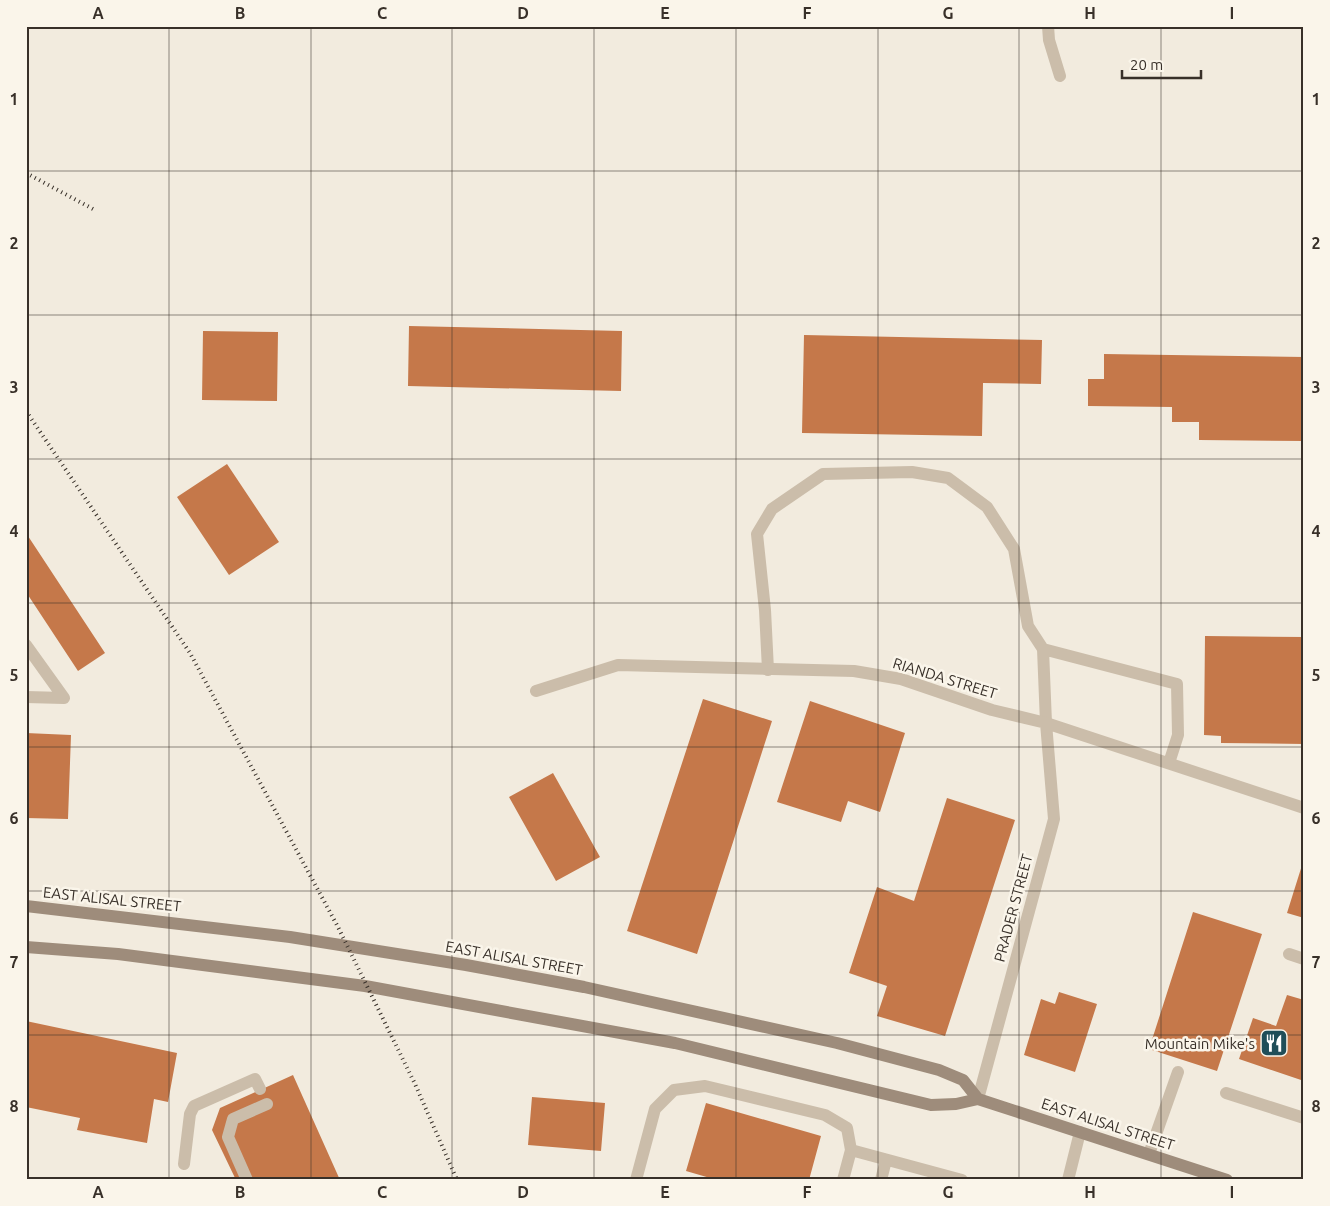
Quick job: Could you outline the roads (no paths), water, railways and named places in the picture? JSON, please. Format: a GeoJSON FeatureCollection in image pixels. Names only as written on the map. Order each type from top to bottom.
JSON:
{"type":"FeatureCollection","features":[{"type":"Feature","properties":{"kind":"main road","name":"EAST ALISAL STREET"},"geometry":{"type":"LineString","coordinates":[[26,906],[290,937],[466,965],[594,989],[837,1043],[938,1070],[963,1080],[978,1099]]}},
{"type":"Feature","properties":{"kind":"main road","name":"EAST ALISAL STREET"},"geometry":{"type":"LineString","coordinates":[[26,947],[184,962],[365,986],[675,1043],[931,1105],[956,1104],[978,1099],[1227,1180]]}},
{"type":"Feature","properties":{"kind":"street"},"geometry":{"type":"LineString","coordinates":[[1048,26],[1049,40],[1060,76]]}},
{"type":"Feature","properties":{"kind":"street"},"geometry":{"type":"LineString","coordinates":[[768,670],[766,610],[757,534],[772,509],[823,474],[912,472],[948,478],[987,507],[1014,549],[1028,626],[1043,649],[1177,684],[1178,735],[1169,763]]}},
{"type":"Feature","properties":{"kind":"street"},"geometry":{"type":"LineString","coordinates":[[26,645],[64,698],[26,697]]}},
{"type":"Feature","properties":{"kind":"street","name":"PRADER STREET"},"geometry":{"type":"LineString","coordinates":[[978,1099],[1054,819],[1046,723],[1043,649]]}},
{"type":"Feature","properties":{"kind":"street","name":"RIANDA STREET"},"geometry":{"type":"LineString","coordinates":[[536,691],[618,665],[854,671],[901,679],[992,710],[1046,723],[1304,808]]}},
{"type":"Feature","properties":{"kind":"street"},"geometry":{"type":"LineString","coordinates":[[1289,954],[1304,959]]}},
{"type":"Feature","properties":{"kind":"street"},"geometry":{"type":"LineString","coordinates":[[1149,1154],[1178,1072]]}},
{"type":"Feature","properties":{"kind":"street"},"geometry":{"type":"LineString","coordinates":[[184,1164],[190,1114],[194,1106],[255,1079],[260,1089]]}},
{"type":"Feature","properties":{"kind":"street"},"geometry":{"type":"LineString","coordinates":[[636,1180],[655,1109],[674,1090],[705,1086],[824,1115],[847,1128],[851,1150],[843,1180]]}},
{"type":"Feature","properties":{"kind":"street"},"geometry":{"type":"LineString","coordinates":[[1226,1093],[1304,1118]]}},
{"type":"Feature","properties":{"kind":"street"},"geometry":{"type":"LineString","coordinates":[[247,1180],[228,1137],[233,1120],[267,1104]]}},
{"type":"Feature","properties":{"kind":"street"},"geometry":{"type":"LineString","coordinates":[[1068,1180],[1080,1132]]}},
{"type":"Feature","properties":{"kind":"street"},"geometry":{"type":"LineString","coordinates":[[851,1150],[886,1160],[920,1174],[962,1180]]}},
{"type":"Feature","properties":{"kind":"street"},"geometry":{"type":"LineString","coordinates":[[881,1180],[886,1160]]}},
{"type":"Feature","properties":{"kind":"railway"},"geometry":{"type":"LineString","coordinates":[[26,173],[93,209]]}},
{"type":"Feature","properties":{"kind":"railway"},"geometry":{"type":"LineString","coordinates":[[26,411],[190,653],[338,927],[415,1084],[457,1180]]}},
{"type":"Feature","properties":{"kind":"place","name":"Mountain Mike's"},"geometry":{"type":"Point","coordinates":[1274,1043]}}]}
